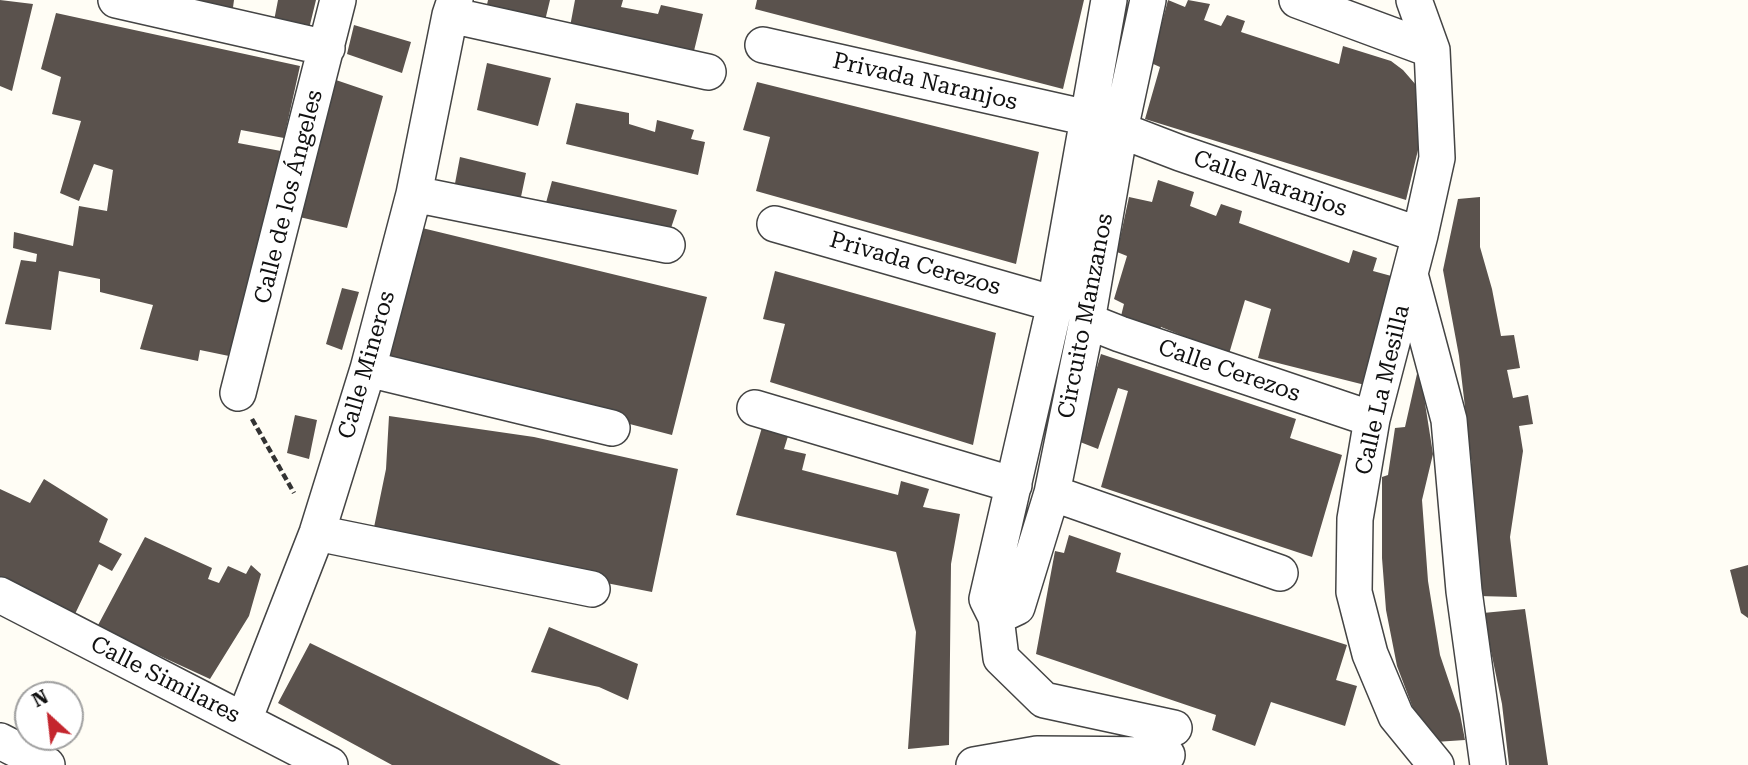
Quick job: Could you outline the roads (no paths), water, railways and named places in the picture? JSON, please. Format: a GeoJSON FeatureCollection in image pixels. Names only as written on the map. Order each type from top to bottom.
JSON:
{"type":"FeatureCollection","features":[{"type":"Feature","properties":{"kind":"street"},"geometry":{"type":"LineString","coordinates":[[116,0],[327,48]]}},
{"type":"Feature","properties":{"kind":"street","name":"Calle de los Ángeles"},"geometry":{"type":"LineString","coordinates":[[238,393],[338,0]]}},
{"type":"Feature","properties":{"kind":"street","name":"Circuito Manzanos"},"geometry":{"type":"LineString","coordinates":[[1044,700],[1001,658],[996,617],[987,599],[1055,304],[1110,0]]}},
{"type":"Feature","properties":{"kind":"street","name":"Circuito Manzanos"},"geometry":{"type":"LineString","coordinates":[[996,617],[1017,607],[1052,493],[1087,321],[1120,130],[1148,0]]}},
{"type":"Feature","properties":{"kind":"street"},"geometry":{"type":"LineString","coordinates":[[1297,0],[1432,50]]}},
{"type":"Feature","properties":{"kind":"street","name":"Calle La Mesilla"},"geometry":{"type":"LineString","coordinates":[[1414,0],[1432,50],[1437,158],[1420,235],[1372,419],[1355,519],[1354,592],[1370,654],[1396,716],[1436,765]]}},
{"type":"Feature","properties":{"kind":"street"},"geometry":{"type":"LineString","coordinates":[[453,7],[708,72]]}},
{"type":"Feature","properties":{"kind":"street","name":"Calle Mineros"},"geometry":{"type":"LineString","coordinates":[[244,720],[317,533],[368,369],[414,194],[453,7]]}},
{"type":"Feature","properties":{"kind":"street","name":"Privada Naranjos"},"geometry":{"type":"LineString","coordinates":[[763,45],[1088,118]]}},
{"type":"Feature","properties":{"kind":"street","name":"Calle Naranjos"},"geometry":{"type":"LineString","coordinates":[[1120,130],[1420,235]]}},
{"type":"Feature","properties":{"kind":"street"},"geometry":{"type":"LineString","coordinates":[[414,194],[667,245]]}},
{"type":"Feature","properties":{"kind":"street","name":"Privada Cerezos"},"geometry":{"type":"LineString","coordinates":[[775,224],[1055,304]]}},
{"type":"Feature","properties":{"kind":"street"},"geometry":{"type":"LineString","coordinates":[[1410,274],[1449,420],[1464,591],[1488,765]]}},
{"type":"Feature","properties":{"kind":"street","name":"Calle Cerezos"},"geometry":{"type":"LineString","coordinates":[[1087,321],[1372,419]]}},
{"type":"Feature","properties":{"kind":"street"},"geometry":{"type":"LineString","coordinates":[[368,369],[612,428]]}},
{"type":"Feature","properties":{"kind":"street"},"geometry":{"type":"LineString","coordinates":[[755,408],[1014,485]]}},
{"type":"Feature","properties":{"kind":"street"},"geometry":{"type":"LineString","coordinates":[[1052,493],[1280,573]]}},
{"type":"Feature","properties":{"kind":"street"},"geometry":{"type":"LineString","coordinates":[[317,533],[592,589]]}},
{"type":"Feature","properties":{"kind":"street","name":"Calle Similares"},"geometry":{"type":"LineString","coordinates":[[0,595],[330,765]]}},
{"type":"Feature","properties":{"kind":"street"},"geometry":{"type":"LineString","coordinates":[[974,765],[1037,754],[1170,742],[1044,700],[1037,754]]}},
{"type":"Feature","properties":{"kind":"street"},"geometry":{"type":"LineString","coordinates":[[0,740],[47,765]]}}]}
